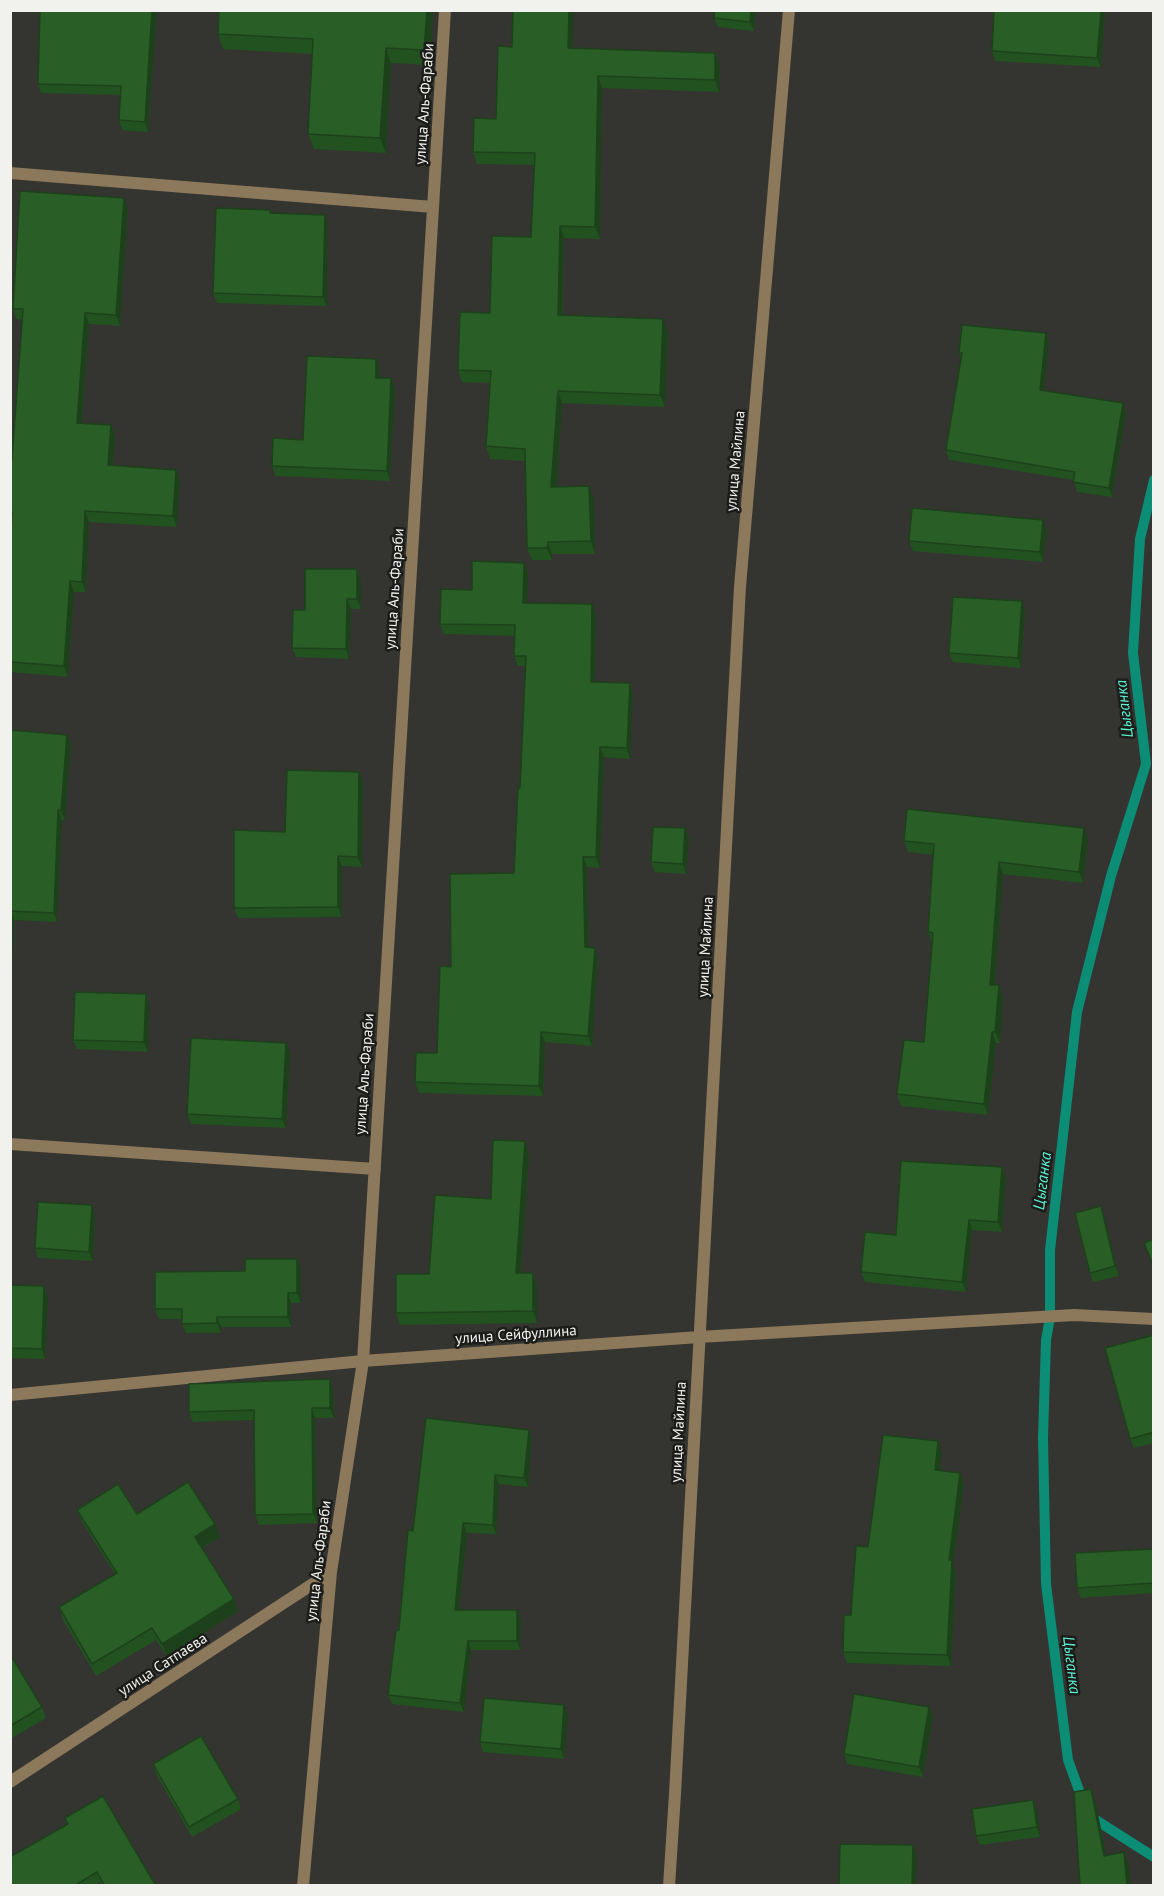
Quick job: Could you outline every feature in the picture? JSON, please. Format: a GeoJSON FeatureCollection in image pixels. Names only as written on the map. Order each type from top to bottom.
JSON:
{"type":"FeatureCollection","features":[{"type":"Feature","properties":{"kind":"street","name":"улица Аль-Фараби"},"geometry":{"type":"LineString","coordinates":[[303,1886],[331,1572],[363,1361],[446,10]]}},
{"type":"Feature","properties":{"kind":"street","name":"улица Майлина"},"geometry":{"type":"LineString","coordinates":[[669,1886],[740,587],[789,10]]}},
{"type":"Feature","properties":{"kind":"street"},"geometry":{"type":"LineString","coordinates":[[10,172],[433,207]]}},
{"type":"Feature","properties":{"kind":"street"},"geometry":{"type":"LineString","coordinates":[[10,1144],[375,1169]]}},
{"type":"Feature","properties":{"kind":"street","name":"улица Сейфуллина"},"geometry":{"type":"LineString","coordinates":[[10,1395],[363,1361],[699,1337],[1074,1315],[1154,1319]]}},
{"type":"Feature","properties":{"kind":"street","name":"улица Сатпаева"},"geometry":{"type":"LineString","coordinates":[[10,1782],[331,1572]]}},
{"type":"Feature","properties":{"kind":"building"},"geometry":{"type":"Polygon","coordinates":[[[40,10],[152,10],[145,122],[119,120],[121,86],[38,84],[40,10]]]}},
{"type":"Feature","properties":{"kind":"building"},"geometry":{"type":"Polygon","coordinates":[[[219,10],[427,10],[424,50],[386,48],[380,138],[308,134],[313,39],[218,34],[219,10]]]}},
{"type":"Feature","properties":{"kind":"building"},"geometry":{"type":"Polygon","coordinates":[[[513,10],[569,10],[568,48],[715,53],[715,80],[598,76],[595,227],[560,226],[558,315],[663,319],[660,395],[558,391],[551,487],[589,486],[591,541],[548,542],[547,548],[527,548],[525,449],[486,446],[491,371],[458,370],[460,312],[490,313],[492,236],[531,237],[535,153],[473,152],[474,118],[496,119],[498,46],[512,47],[513,10]]]}},
{"type":"Feature","properties":{"kind":"building"},"geometry":{"type":"Polygon","coordinates":[[[715,10],[751,10],[750,22],[714,18],[715,10]]]}},
{"type":"Feature","properties":{"kind":"building"},"geometry":{"type":"Polygon","coordinates":[[[994,10],[1101,10],[1097,58],[992,51],[994,10]]]}},
{"type":"Feature","properties":{"kind":"building"},"geometry":{"type":"Polygon","coordinates":[[[20,191],[124,198],[116,315],[85,313],[77,423],[111,425],[108,465],[176,470],[173,516],[85,511],[82,582],[70,581],[64,666],[10,662],[12,512],[10,512],[10,459],[12,459],[23,309],[13,309],[20,191]]]}},
{"type":"Feature","properties":{"kind":"building"},"geometry":{"type":"Polygon","coordinates":[[[216,208],[325,215],[323,297],[213,293],[216,208]]]}},
{"type":"Feature","properties":{"kind":"building"},"geometry":{"type":"Polygon","coordinates":[[[962,325],[1046,333],[1040,390],[1123,403],[1109,488],[1073,482],[1075,472],[946,450],[962,353],[959,353],[962,325]]]}},
{"type":"Feature","properties":{"kind":"building"},"geometry":{"type":"Polygon","coordinates":[[[307,356],[376,359],[376,378],[391,378],[387,471],[272,466],[273,438],[303,440],[307,356]]]}},
{"type":"Feature","properties":{"kind":"building"},"geometry":{"type":"Polygon","coordinates":[[[912,508],[1043,520],[1040,552],[909,541],[912,508]]]}},
{"type":"Feature","properties":{"kind":"building"},"geometry":{"type":"Polygon","coordinates":[[[472,561],[524,563],[523,603],[592,604],[591,682],[630,683],[627,748],[600,747],[596,857],[583,857],[585,947],[595,948],[588,1036],[541,1032],[539,1086],[415,1082],[416,1053],[437,1053],[440,966],[451,967],[450,874],[514,873],[526,656],[514,656],[515,625],[440,624],[441,589],[472,590],[472,561]]]}},
{"type":"Feature","properties":{"kind":"building"},"geometry":{"type":"Polygon","coordinates":[[[305,569],[357,569],[357,599],[347,599],[346,649],[292,648],[293,610],[305,610],[305,569]]]}},
{"type":"Feature","properties":{"kind":"building"},"geometry":{"type":"Polygon","coordinates":[[[953,597],[1022,601],[1018,658],[949,653],[953,597]]]}},
{"type":"Feature","properties":{"kind":"building"},"geometry":{"type":"Polygon","coordinates":[[[10,730],[67,735],[61,811],[58,810],[54,913],[10,911],[10,730]]]}},
{"type":"Feature","properties":{"kind":"building"},"geometry":{"type":"Polygon","coordinates":[[[287,770],[359,772],[358,857],[338,856],[338,907],[234,908],[234,830],[285,832],[287,770]]]}},
{"type":"Feature","properties":{"kind":"building"},"geometry":{"type":"Polygon","coordinates":[[[907,809],[1084,828],[1079,872],[999,862],[990,985],[999,985],[995,1032],[992,1032],[984,1104],[897,1094],[904,1040],[924,1042],[933,933],[928,932],[934,844],[904,841],[907,809]]]}},
{"type":"Feature","properties":{"kind":"building"},"geometry":{"type":"Polygon","coordinates":[[[653,827],[685,828],[683,864],[651,862],[653,827]]]}},
{"type":"Feature","properties":{"kind":"building"},"geometry":{"type":"Polygon","coordinates":[[[75,992],[146,994],[144,1042],[73,1040],[75,992]]]}},
{"type":"Feature","properties":{"kind":"building"},"geometry":{"type":"Polygon","coordinates":[[[191,1038],[286,1043],[282,1119],[187,1114],[191,1038]]]}},
{"type":"Feature","properties":{"kind":"building"},"geometry":{"type":"Polygon","coordinates":[[[493,1140],[525,1141],[516,1273],[533,1273],[533,1311],[396,1313],[396,1274],[429,1274],[435,1195],[491,1199],[493,1140]]]}},
{"type":"Feature","properties":{"kind":"building"},"geometry":{"type":"Polygon","coordinates":[[[901,1161],[1002,1167],[998,1222],[969,1220],[962,1282],[861,1272],[865,1232],[896,1235],[901,1161]]]}},
{"type":"Feature","properties":{"kind":"building"},"geometry":{"type":"Polygon","coordinates":[[[38,1202],[92,1205],[89,1252],[35,1248],[38,1202]]]}},
{"type":"Feature","properties":{"kind":"building"},"geometry":{"type":"Polygon","coordinates":[[[1101,1206],[1115,1266],[1090,1273],[1075,1213],[1101,1206]]]}},
{"type":"Feature","properties":{"kind":"building"},"geometry":{"type":"Polygon","coordinates":[[[1154,1239],[1154,1267],[1144,1243],[1154,1239]]]}},
{"type":"Feature","properties":{"kind":"building"},"geometry":{"type":"Polygon","coordinates":[[[245,1259],[297,1259],[297,1293],[288,1293],[288,1317],[217,1317],[217,1323],[182,1324],[182,1309],[155,1309],[155,1272],[245,1271],[245,1259]]]}},
{"type":"Feature","properties":{"kind":"building"},"geometry":{"type":"Polygon","coordinates":[[[10,1285],[44,1286],[42,1349],[10,1348],[10,1285]]]}},
{"type":"Feature","properties":{"kind":"building"},"geometry":{"type":"Polygon","coordinates":[[[1154,1335],[1154,1432],[1130,1439],[1105,1348],[1154,1335]]]}},
{"type":"Feature","properties":{"kind":"building"},"geometry":{"type":"Polygon","coordinates":[[[330,1379],[330,1408],[312,1408],[313,1514],[255,1515],[254,1410],[189,1412],[189,1384],[330,1379]]]}},
{"type":"Feature","properties":{"kind":"building"},"geometry":{"type":"Polygon","coordinates":[[[426,1418],[529,1430],[524,1478],[495,1475],[493,1525],[463,1523],[455,1610],[517,1610],[517,1641],[468,1641],[460,1703],[388,1695],[396,1630],[399,1630],[408,1530],[413,1531],[426,1418]]]}},
{"type":"Feature","properties":{"kind":"building"},"geometry":{"type":"Polygon","coordinates":[[[883,1435],[938,1441],[935,1470],[960,1473],[949,1560],[952,1560],[947,1655],[843,1652],[844,1615],[851,1615],[856,1546],[868,1547],[883,1435]]]}},
{"type":"Feature","properties":{"kind":"building"},"geometry":{"type":"Polygon","coordinates":[[[188,1482],[215,1524],[195,1537],[234,1599],[162,1644],[152,1628],[92,1664],[59,1607],[117,1573],[77,1510],[118,1484],[137,1514],[188,1482]]]}},
{"type":"Feature","properties":{"kind":"building"},"geometry":{"type":"Polygon","coordinates":[[[1154,1549],[1154,1583],[1077,1588],[1075,1553],[1154,1549]]]}},
{"type":"Feature","properties":{"kind":"building"},"geometry":{"type":"Polygon","coordinates":[[[10,1654],[42,1707],[10,1726],[10,1654]]]}},
{"type":"Feature","properties":{"kind":"building"},"geometry":{"type":"Polygon","coordinates":[[[854,1694],[929,1707],[919,1767],[844,1754],[854,1694]]]}},
{"type":"Feature","properties":{"kind":"building"},"geometry":{"type":"Polygon","coordinates":[[[484,1698],[564,1705],[561,1749],[480,1742],[484,1698]]]}},
{"type":"Feature","properties":{"kind":"building"},"geometry":{"type":"Polygon","coordinates":[[[201,1736],[238,1799],[189,1827],[153,1764],[201,1736]]]}},
{"type":"Feature","properties":{"kind":"building"},"geometry":{"type":"Polygon","coordinates":[[[1091,1789],[1104,1856],[1124,1852],[1127,1886],[1080,1886],[1074,1792],[1091,1789]]]}},
{"type":"Feature","properties":{"kind":"building"},"geometry":{"type":"Polygon","coordinates":[[[103,1796],[156,1886],[105,1886],[97,1872],[74,1886],[10,1886],[10,1857],[68,1824],[65,1818],[103,1796]]]}},
{"type":"Feature","properties":{"kind":"building"},"geometry":{"type":"Polygon","coordinates":[[[1033,1800],[1037,1827],[976,1836],[972,1809],[1033,1800]]]}},
{"type":"Feature","properties":{"kind":"building"},"geometry":{"type":"Polygon","coordinates":[[[840,1844],[913,1845],[912,1886],[839,1886],[840,1844]]]}},
{"type":"Feature","properties":{"kind":"waterway","name":"Цыганка"},"geometry":{"type":"LineString","coordinates":[[1154,480],[1140,539],[1133,653],[1146,764],[1111,876],[1077,1012],[1050,1250],[1050,1317],[1046,1340],[1043,1438],[1046,1584],[1068,1760],[1088,1815],[1154,1857]]}}]}
